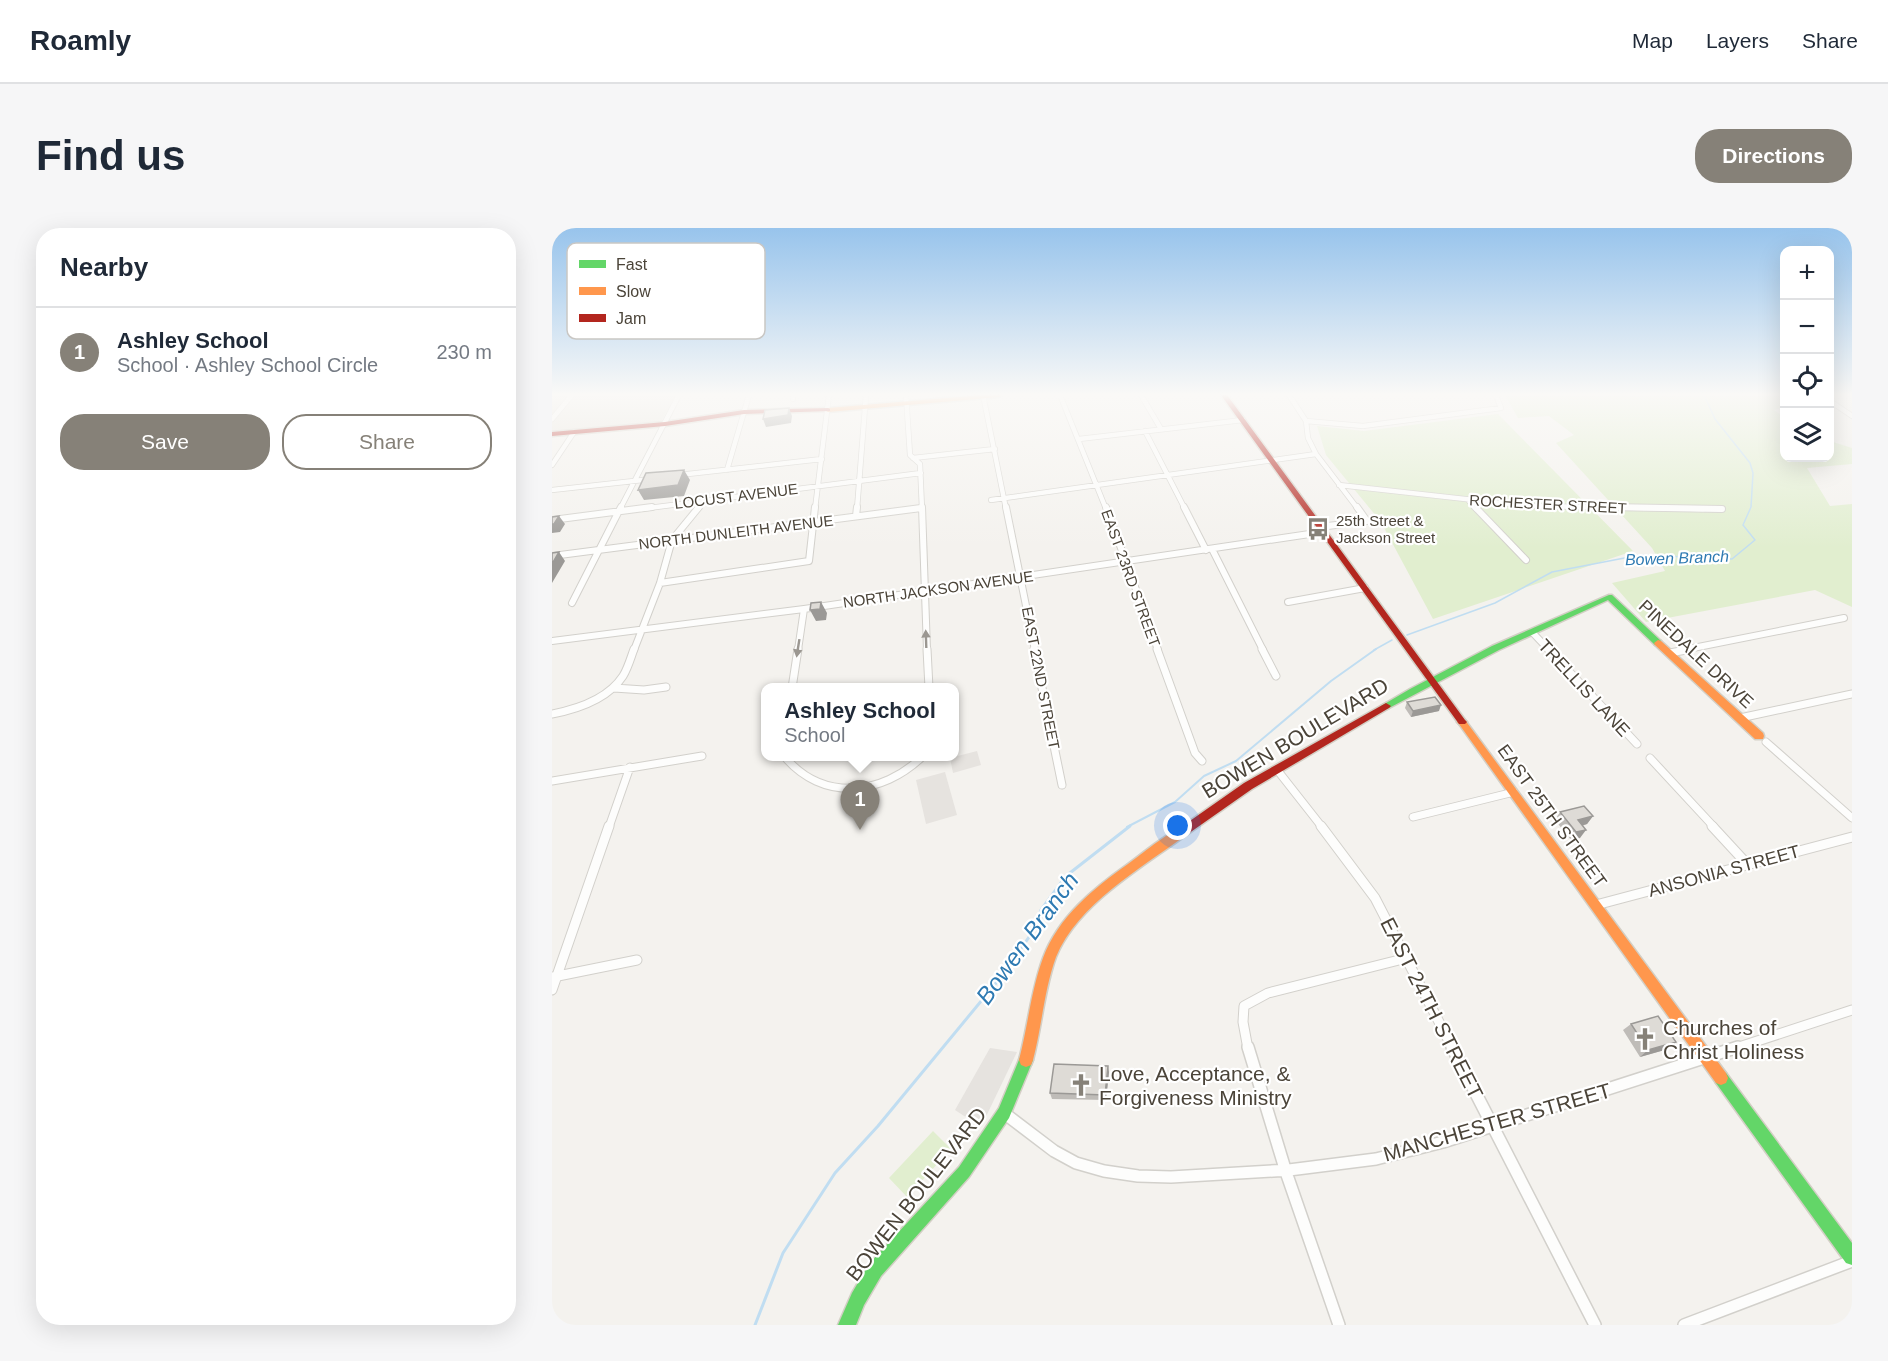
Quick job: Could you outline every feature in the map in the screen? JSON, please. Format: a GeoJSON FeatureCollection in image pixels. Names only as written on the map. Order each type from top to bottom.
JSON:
{"type":"FeatureCollection","features":[{"type":"Feature","properties":{"kind":"street"},"geometry":{"type":"LineString","coordinates":[[552,465],[565,446]]}},
{"type":"Feature","properties":{"kind":"street"},"geometry":{"type":"LineString","coordinates":[[572,603],[654,446]]}},
{"type":"Feature","properties":{"kind":"street"},"geometry":{"type":"LineString","coordinates":[[727,470],[734,446]]}},
{"type":"Feature","properties":{"kind":"street"},"geometry":{"type":"LineString","coordinates":[[660,583],[809,561],[824,446]]}},
{"type":"Feature","properties":{"kind":"street"},"geometry":{"type":"LineString","coordinates":[[856,516],[863,446]]}},
{"type":"Feature","properties":{"kind":"street"},"geometry":{"type":"LineString","coordinates":[[909,446],[910,455],[920,464],[921,472],[929,683]]}},
{"type":"Feature","properties":{"kind":"street","name":"EAST 23RD STREET"},"geometry":{"type":"LineString","coordinates":[[1082,446],[1195,753],[1202,761]]}},
{"type":"Feature","properties":{"kind":"street"},"geometry":{"type":"LineString","coordinates":[[1153,446],[1276,676]]}},
{"type":"Feature","properties":{"kind":"street","name":"EAST 25TH STREET"},"geometry":{"type":"LineString","coordinates":[[1261,446],[1852,1259]]}},
{"type":"Feature","properties":{"kind":"street"},"geometry":{"type":"LineString","coordinates":[[1312,446],[1340,485]]}},
{"type":"Feature","properties":{"kind":"street"},"geometry":{"type":"LineString","coordinates":[[913,458],[995,449]]}},
{"type":"Feature","properties":{"kind":"street","name":"EAST 22ND STREET"},"geometry":{"type":"LineString","coordinates":[[995,449],[1062,785]]}},
{"type":"Feature","properties":{"kind":"street"},"geometry":{"type":"LineString","coordinates":[[991,500],[1316,454]]}},
{"type":"Feature","properties":{"kind":"street"},"geometry":{"type":"LineString","coordinates":[[670,477],[822,459]]}},
{"type":"Feature","properties":{"kind":"street","name":"LOCUST AVENUE"},"geometry":{"type":"LineString","coordinates":[[552,520],[921,472]]}},
{"type":"Feature","properties":{"kind":"street"},"geometry":{"type":"LineString","coordinates":[[552,490],[658,478]]}},
{"type":"Feature","properties":{"kind":"street","name":"ROCHESTER STREET"},"geometry":{"type":"LineString","coordinates":[[1340,485],[1529,506],[1722,509]]}},
{"type":"Feature","properties":{"kind":"street","name":"NORTH JACKSON AVENUE"},"geometry":{"type":"LineString","coordinates":[[552,641],[804,609],[1022,577],[1209,549],[1367,521],[1340,485]]}},
{"type":"Feature","properties":{"kind":"street"},"geometry":{"type":"LineString","coordinates":[[552,714],[585,705],[614,688],[624,675],[660,583],[672,540],[705,500]]}},
{"type":"Feature","properties":{"kind":"street"},"geometry":{"type":"LineString","coordinates":[[1469,501],[1526,560]]}},
{"type":"Feature","properties":{"kind":"street","name":"NORTH DUNLEITH AVENUE"},"geometry":{"type":"LineString","coordinates":[[552,556],[921,508]]}},
{"type":"Feature","properties":{"kind":"street"},"geometry":{"type":"LineString","coordinates":[[1288,602],[1365,588]]}},
{"type":"Feature","properties":{"kind":"street","name":"BOWEN BOULEVARD"},"geometry":{"type":"LineString","coordinates":[[847,1325],[858,1299],[875,1270],[964,1172],[1004,1113],[1020,1078],[1032,1043],[1050,957],[1068,924],[1094,896],[1231,797],[1432,680],[1610,597]]}},
{"type":"Feature","properties":{"kind":"street","name":"PINEDALE DRIVE"},"geometry":{"type":"LineString","coordinates":[[1610,597],[1762,739],[1852,818]]}},
{"type":"Feature","properties":{"kind":"street"},"geometry":{"type":"LineString","coordinates":[[793,683],[804,609]]}},
{"type":"Feature","properties":{"kind":"street"},"geometry":{"type":"LineString","coordinates":[[1670,653],[1844,618]]}},
{"type":"Feature","properties":{"kind":"street","name":"TRELLIS LANE"},"geometry":{"type":"LineString","coordinates":[[1532,632],[1636,744]]}},
{"type":"Feature","properties":{"kind":"street"},"geometry":{"type":"LineString","coordinates":[[614,688],[644,690],[666,687]]}},
{"type":"Feature","properties":{"kind":"street"},"geometry":{"type":"LineString","coordinates":[[1740,718],[1852,694]]}},
{"type":"Feature","properties":{"kind":"street"},"geometry":{"type":"LineString","coordinates":[[552,781],[702,756]]}},
{"type":"Feature","properties":{"kind":"street"},"geometry":{"type":"LineString","coordinates":[[1650,758],[1748,865]]}},
{"type":"Feature","properties":{"kind":"street"},"geometry":{"type":"LineString","coordinates":[[788,761],[793,768],[810,779],[840,787],[857,788],[899,777],[917,761]]}},
{"type":"Feature","properties":{"kind":"street"},"geometry":{"type":"LineString","coordinates":[[552,990],[554,977],[630,767]]}},
{"type":"Feature","properties":{"kind":"street","name":"EAST 24TH STREET"},"geometry":{"type":"LineString","coordinates":[[1278,771],[1375,898],[1596,1325]]}},
{"type":"Feature","properties":{"kind":"street"},"geometry":{"type":"LineString","coordinates":[[1413,817],[1514,792]]}},
{"type":"Feature","properties":{"kind":"street","name":"ANSONIA STREET"},"geometry":{"type":"LineString","coordinates":[[1596,905],[1852,837]]}},
{"type":"Feature","properties":{"kind":"street"},"geometry":{"type":"LineString","coordinates":[[1339,1325],[1286,1172],[1247,1044],[1243,1022],[1244,1006],[1268,993],[1407,958]]}},
{"type":"Feature","properties":{"kind":"street"},"geometry":{"type":"LineString","coordinates":[[554,977],[637,960]]}},
{"type":"Feature","properties":{"kind":"street","name":"MANCHESTER STREET"},"geometry":{"type":"LineString","coordinates":[[1004,1113],[1029,1134],[1064,1156],[1086,1167],[1113,1174],[1136,1178],[1286,1172],[1397,1154],[1493,1126],[1852,1010]]}},
{"type":"Feature","properties":{"kind":"street"},"geometry":{"type":"LineString","coordinates":[[1684,1325],[1852,1259]]}},
{"type":"Feature","properties":{"kind":"green space"},"geometry":{"type":"Polygon","coordinates":[[[1323,446],[1530,446],[1633,551],[1433,619],[1381,522],[1326,455],[1323,446]]]}},
{"type":"Feature","properties":{"kind":"green space"},"geometry":{"type":"Polygon","coordinates":[[[1559,446],[1780,446],[1780,462],[1834,462],[1834,446],[1852,448],[1852,464],[1807,468],[1830,506],[1852,504],[1852,607],[1815,590],[1646,622],[1612,583],[1665,571],[1652,548],[1559,446]]]}},
{"type":"Feature","properties":{"kind":"green space"},"geometry":{"type":"Polygon","coordinates":[[[933,1131],[951,1149],[907,1197],[889,1178],[933,1131]]]}},
{"type":"Feature","properties":{"kind":"shaded area"},"geometry":{"type":"Polygon","coordinates":[[[977,751],[981,765],[953,773],[951,761],[959,761],[959,756],[977,751]]]}},
{"type":"Feature","properties":{"kind":"shaded area"},"geometry":{"type":"Polygon","coordinates":[[[945,772],[957,815],[926,824],[916,780],[945,772]]]}},
{"type":"Feature","properties":{"kind":"shaded area"},"geometry":{"type":"Polygon","coordinates":[[[990,1048],[1017,1052],[981,1127],[955,1110],[990,1048]]]}},
{"type":"Feature","properties":{"kind":"building"},"geometry":{"type":"Polygon","coordinates":[[[684,470],[678,485],[638,490],[646,473],[684,470]]]}},
{"type":"Feature","properties":{"kind":"building"},"geometry":{"type":"Polygon","coordinates":[[[559,516],[554,524],[552,524],[552,517],[559,516]]]}},
{"type":"Feature","properties":{"kind":"building"},"geometry":{"type":"Polygon","coordinates":[[[559,552],[552,564],[552,553],[559,552]]]}},
{"type":"Feature","properties":{"kind":"building"},"geometry":{"type":"Polygon","coordinates":[[[821,602],[820,609],[810,610],[811,603],[821,602]]]}},
{"type":"Feature","properties":{"kind":"building"},"geometry":{"type":"Polygon","coordinates":[[[1435,697],[1441,705],[1413,711],[1407,702],[1435,697]]]}},
{"type":"Feature","properties":{"kind":"building"},"geometry":{"type":"Polygon","coordinates":[[[1584,806],[1593,816],[1578,820],[1586,830],[1576,832],[1560,812],[1584,806]]]}},
{"type":"Feature","properties":{"kind":"building"},"geometry":{"type":"Polygon","coordinates":[[[1658,1016],[1676,1042],[1648,1050],[1631,1024],[1658,1016]]]}},
{"type":"Feature","properties":{"kind":"building","name":"Love, Acceptance, & Forgiveness Ministry"},"geometry":{"type":"Polygon","coordinates":[[[1054,1064],[1108,1066],[1105,1095],[1050,1093],[1054,1064]]]}},
{"type":"Feature","properties":{"kind":"waterway","name":"Bowen Branch"},"geometry":{"type":"LineString","coordinates":[[1407,635],[1495,603],[1552,572],[1640,555],[1732,559],[1755,540],[1743,525],[1751,507],[1753,473],[1750,463],[1737,446]]}},
{"type":"Feature","properties":{"kind":"waterway","name":"Bowen Branch"},"geometry":{"type":"LineString","coordinates":[[1374,650],[1392,640]]}},
{"type":"Feature","properties":{"kind":"waterway","name":"Bowen Branch"},"geometry":{"type":"LineString","coordinates":[[1127,827],[1175,802],[1204,776],[1236,761],[1331,681],[1376,649]]}},
{"type":"Feature","properties":{"kind":"waterway","name":"Bowen Branch"},"geometry":{"type":"LineString","coordinates":[[755,1325],[783,1253],[835,1173],[878,1126],[1001,977],[1034,930],[1041,910],[1066,876],[1130,826]]}},
{"type":"Feature","properties":{"kind":"traffic: fast"},"geometry":{"type":"LineString","coordinates":[[1386,706],[1496,648],[1609,597],[1658,643]]}},
{"type":"Feature","properties":{"kind":"traffic: fast"},"geometry":{"type":"LineString","coordinates":[[847,1325],[858,1299],[875,1270],[964,1172],[1004,1113],[1026,1060]]}},
{"type":"Feature","properties":{"kind":"traffic: fast"},"geometry":{"type":"LineString","coordinates":[[1721,1078],[1852,1257]]}},
{"type":"Feature","properties":{"kind":"traffic: slow"},"geometry":{"type":"LineString","coordinates":[[1658,643],[1759,736]]}},
{"type":"Feature","properties":{"kind":"traffic: slow"},"geometry":{"type":"LineString","coordinates":[[1462,722],[1721,1078]]}},
{"type":"Feature","properties":{"kind":"traffic: slow"},"geometry":{"type":"LineString","coordinates":[[1026,1060],[1046,970],[1059,938],[1088,903],[1181,833]]}},
{"type":"Feature","properties":{"kind":"traffic: jam"},"geometry":{"type":"LineString","coordinates":[[1261,446],[1462,722]]}},
{"type":"Feature","properties":{"kind":"traffic: jam"},"geometry":{"type":"LineString","coordinates":[[1181,833],[1248,786],[1386,706]]}},
{"type":"Feature","properties":{"kind":"place","name":"25th Street & Jackson Street"},"geometry":{"type":"Point","coordinates":[1318,529]}},
{"type":"Feature","properties":{"kind":"place","name":"Ashley School"},"geometry":{"type":"Point","coordinates":[860,830]}},
{"type":"Feature","properties":{"kind":"place","name":"Churches of Christ Holiness"},"geometry":{"type":"Point","coordinates":[1645,1039]}},
{"type":"Feature","properties":{"kind":"place","name":"Love, Acceptance, & Forgiveness Ministry"},"geometry":{"type":"Point","coordinates":[1081,1085]}}]}
